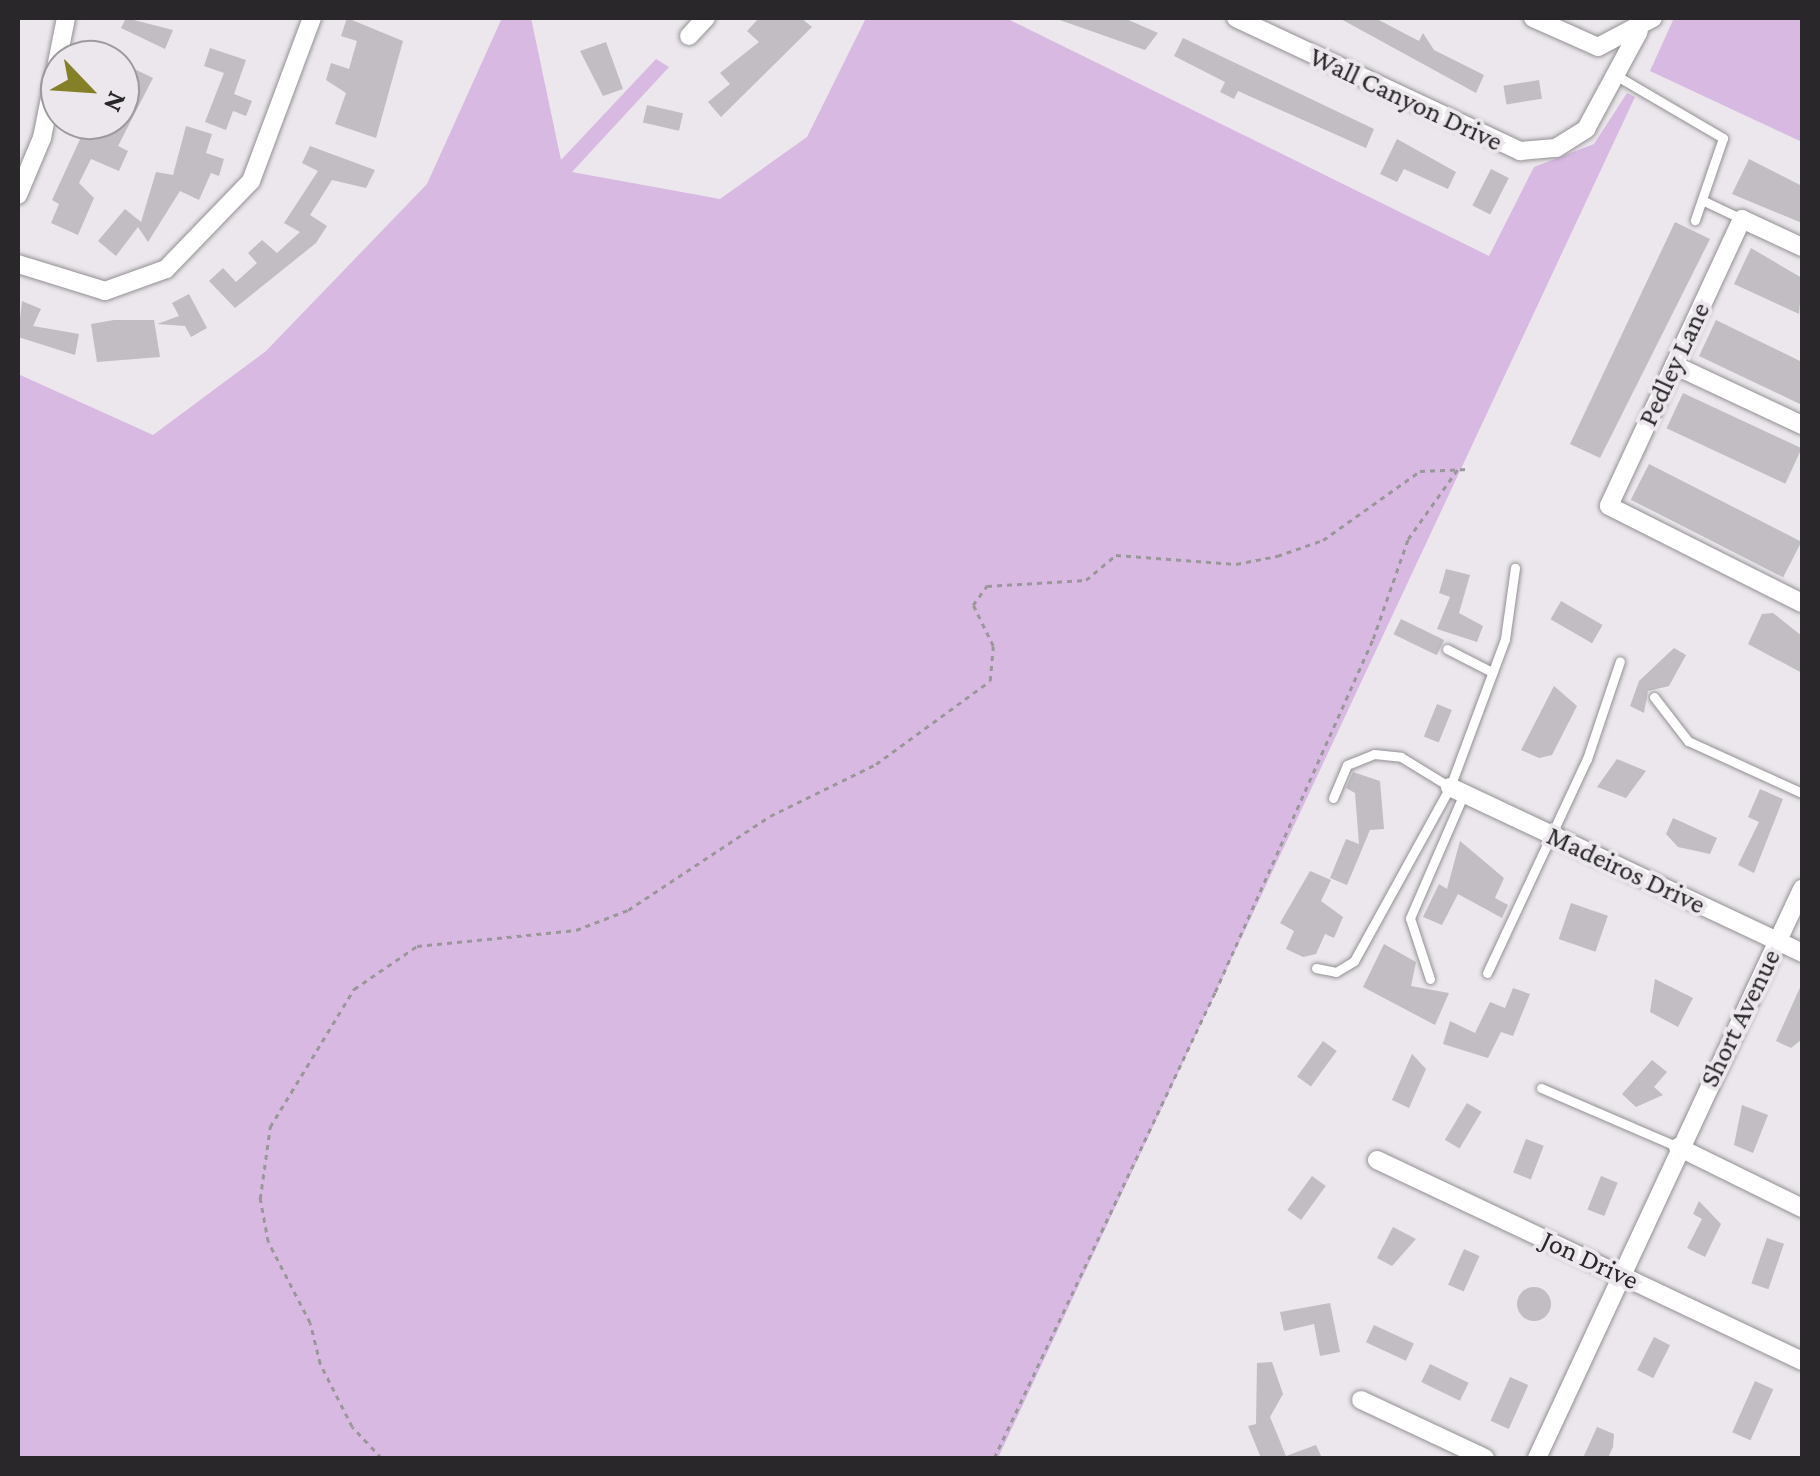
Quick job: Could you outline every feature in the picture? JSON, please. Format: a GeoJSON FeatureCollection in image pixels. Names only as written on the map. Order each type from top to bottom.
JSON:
{"type":"FeatureCollection","features":[{"type":"Feature","properties":{"kind":"street"},"geometry":{"type":"LineString","coordinates":[[18,195],[42,138],[66,18]]}},
{"type":"Feature","properties":{"kind":"street"},"geometry":{"type":"LineString","coordinates":[[18,264],[105,291],[166,269],[251,182],[312,18]]}},
{"type":"Feature","properties":{"kind":"street"},"geometry":{"type":"LineString","coordinates":[[689,36],[706,18]]}},
{"type":"Feature","properties":{"kind":"street","name":"Wall Canyon Drive"},"geometry":{"type":"LineString","coordinates":[[1236,18],[1520,152],[1573,140],[1617,76],[1645,25]]}},
{"type":"Feature","properties":{"kind":"street"},"geometry":{"type":"LineString","coordinates":[[1533,18],[1585,46],[1614,46],[1645,25]]}},
{"type":"Feature","properties":{"kind":"street"},"geometry":{"type":"LineString","coordinates":[[1742,219],[1802,247]]}},
{"type":"Feature","properties":{"kind":"street","name":"Pedley Lane"},"geometry":{"type":"LineString","coordinates":[[1742,219],[1610,510],[1802,603]]}},
{"type":"Feature","properties":{"kind":"street"},"geometry":{"type":"LineString","coordinates":[[1674,365],[1802,425]]}},
{"type":"Feature","properties":{"kind":"street","name":"Madeiros Drive"},"geometry":{"type":"LineString","coordinates":[[1457,790],[1802,953]]}},
{"type":"Feature","properties":{"kind":"street","name":"Short Avenue"},"geometry":{"type":"LineString","coordinates":[[1537,1458],[1678,1147],[1802,889]]}},
{"type":"Feature","properties":{"kind":"street"},"geometry":{"type":"LineString","coordinates":[[1678,1147],[1802,1208]]}},
{"type":"Feature","properties":{"kind":"street","name":"Jon Drive"},"geometry":{"type":"LineString","coordinates":[[1377,1160],[1802,1361]]}},
{"type":"Feature","properties":{"kind":"street"},"geometry":{"type":"LineString","coordinates":[[1362,1400],[1485,1458]]}},
{"type":"Feature","properties":{"kind":"lane"},"geometry":{"type":"LineString","coordinates":[[1617,76],[1720,133],[1724,155],[1695,220]]}},
{"type":"Feature","properties":{"kind":"lane"},"geometry":{"type":"LineString","coordinates":[[1704,201],[1742,219]]}},
{"type":"Feature","properties":{"kind":"lane"},"geometry":{"type":"LineString","coordinates":[[1430,979],[1410,918],[1457,790],[1492,672],[1515,568]]}},
{"type":"Feature","properties":{"kind":"lane"},"geometry":{"type":"LineString","coordinates":[[1447,650],[1492,672]]}},
{"type":"Feature","properties":{"kind":"lane"},"geometry":{"type":"LineString","coordinates":[[1487,973],[1550,834],[1620,661]]}},
{"type":"Feature","properties":{"kind":"lane"},"geometry":{"type":"LineString","coordinates":[[1654,697],[1688,741],[1802,793]]}},
{"type":"Feature","properties":{"kind":"lane"},"geometry":{"type":"LineString","coordinates":[[1333,798],[1347,765],[1374,754],[1401,757],[1457,790]]}},
{"type":"Feature","properties":{"kind":"lane"},"geometry":{"type":"LineString","coordinates":[[1316,968],[1336,972],[1354,961],[1457,790]]}},
{"type":"Feature","properties":{"kind":"lane"},"geometry":{"type":"LineString","coordinates":[[1541,1088],[1678,1147]]}},
{"type":"Feature","properties":{"kind":"path"},"geometry":{"type":"LineString","coordinates":[[994,1458],[1215,992],[1374,640],[1408,539],[1458,469]]}},
{"type":"Feature","properties":{"kind":"path"},"geometry":{"type":"LineString","coordinates":[[381,1458],[320,1364],[310,1323],[268,1242],[260,1199],[270,1127],[354,989],[417,946],[576,930],[628,910],[754,826],[876,764],[990,681],[993,646],[973,605],[987,586],[1086,580],[1116,556],[1236,564],[1276,556],[1323,540],[1420,472],[1469,470]]}},
{"type":"Feature","properties":{"kind":"shaded area"},"geometry":{"type":"Polygon","coordinates":[[[502,18],[531,18],[561,160],[656,59],[669,67],[572,172],[720,199],[807,137],[866,18],[1006,18],[1489,256],[1534,167],[1594,144],[1627,93],[1635,97],[998,1458],[18,1458],[18,374],[153,435],[266,351],[427,184],[502,18]]]}},
{"type":"Feature","properties":{"kind":"shaded area"},"geometry":{"type":"Polygon","coordinates":[[[1674,18],[1802,18],[1802,142],[1650,71],[1674,18]]]}},
{"type":"Feature","properties":{"kind":"building"},"geometry":{"type":"Polygon","coordinates":[[[126,18],[173,30],[165,49],[121,28],[126,18]]]}},
{"type":"Feature","properties":{"kind":"building"},"geometry":{"type":"Polygon","coordinates":[[[347,18],[403,41],[376,138],[335,124],[346,93],[326,80],[331,63],[349,69],[357,41],[341,36],[347,18]]]}},
{"type":"Feature","properties":{"kind":"building"},"geometry":{"type":"Polygon","coordinates":[[[759,18],[801,18],[812,27],[721,117],[708,102],[730,84],[720,73],[759,42],[747,31],[759,18]]]}},
{"type":"Feature","properties":{"kind":"building"},"geometry":{"type":"Polygon","coordinates":[[[1054,18],[1124,18],[1158,33],[1145,50],[1054,18]]]}},
{"type":"Feature","properties":{"kind":"building"},"geometry":{"type":"Polygon","coordinates":[[[1339,18],[1375,18],[1419,41],[1423,33],[1434,50],[1484,75],[1476,93],[1339,18]]]}},
{"type":"Feature","properties":{"kind":"building"},"geometry":{"type":"Polygon","coordinates":[[[1183,38],[1374,129],[1366,148],[1238,91],[1234,99],[1220,92],[1225,82],[1174,56],[1183,38]]]}},
{"type":"Feature","properties":{"kind":"building"},"geometry":{"type":"Polygon","coordinates":[[[606,42],[623,89],[603,96],[580,51],[606,42]]]}},
{"type":"Feature","properties":{"kind":"building"},"geometry":{"type":"Polygon","coordinates":[[[210,48],[246,60],[234,94],[252,101],[246,116],[233,111],[226,130],[205,122],[224,73],[204,66],[210,48]]]}},
{"type":"Feature","properties":{"kind":"building"},"geometry":{"type":"Polygon","coordinates":[[[140,72],[153,78],[140,103],[140,72]]]}},
{"type":"Feature","properties":{"kind":"building"},"geometry":{"type":"Polygon","coordinates":[[[1539,80],[1542,99],[1506,104],[1503,86],[1539,80]]]}},
{"type":"Feature","properties":{"kind":"building"},"geometry":{"type":"Polygon","coordinates":[[[647,105],[683,113],[679,131],[643,123],[647,105]]]}},
{"type":"Feature","properties":{"kind":"building"},"geometry":{"type":"Polygon","coordinates":[[[186,126],[212,134],[206,153],[224,159],[219,176],[211,173],[199,200],[180,191],[148,242],[138,227],[116,256],[98,241],[125,209],[141,222],[156,172],[173,175],[186,126]]]}},
{"type":"Feature","properties":{"kind":"building"},"geometry":{"type":"Polygon","coordinates":[[[1397,139],[1456,172],[1448,189],[1404,169],[1397,182],[1380,174],[1397,139]]]}},
{"type":"Feature","properties":{"kind":"building"},"geometry":{"type":"Polygon","coordinates":[[[80,140],[121,140],[118,146],[128,151],[119,171],[91,159],[79,183],[94,198],[78,235],[51,223],[59,204],[52,200],[80,140]]]}},
{"type":"Feature","properties":{"kind":"building"},"geometry":{"type":"Polygon","coordinates":[[[310,146],[375,170],[366,188],[332,180],[310,215],[327,226],[316,243],[235,308],[209,281],[223,268],[236,282],[257,263],[248,253],[262,240],[277,253],[300,232],[284,223],[318,171],[302,163],[310,146]]]}},
{"type":"Feature","properties":{"kind":"building"},"geometry":{"type":"Polygon","coordinates":[[[1749,159],[1802,186],[1802,223],[1732,194],[1749,159]]]}},
{"type":"Feature","properties":{"kind":"building"},"geometry":{"type":"Polygon","coordinates":[[[1491,169],[1509,178],[1490,215],[1472,206],[1491,169]]]}},
{"type":"Feature","properties":{"kind":"building"},"geometry":{"type":"Polygon","coordinates":[[[1675,222],[1710,239],[1600,458],[1570,444],[1675,222]]]}},
{"type":"Feature","properties":{"kind":"building"},"geometry":{"type":"Polygon","coordinates":[[[1751,248],[1802,278],[1799,314],[1734,284],[1751,248]]]}},
{"type":"Feature","properties":{"kind":"building"},"geometry":{"type":"Polygon","coordinates":[[[189,294],[207,328],[191,337],[185,326],[157,324],[179,316],[172,303],[189,294]]]}},
{"type":"Feature","properties":{"kind":"building"},"geometry":{"type":"Polygon","coordinates":[[[22,301],[41,309],[33,326],[79,334],[75,355],[18,337],[22,301]]]}},
{"type":"Feature","properties":{"kind":"building"},"geometry":{"type":"Polygon","coordinates":[[[154,320],[160,357],[97,362],[91,324],[154,320]]]}},
{"type":"Feature","properties":{"kind":"building"},"geometry":{"type":"Polygon","coordinates":[[[1716,320],[1802,362],[1802,405],[1699,356],[1716,320]]]}},
{"type":"Feature","properties":{"kind":"building"},"geometry":{"type":"Polygon","coordinates":[[[1683,393],[1802,448],[1785,484],[1667,428],[1683,393]]]}},
{"type":"Feature","properties":{"kind":"building"},"geometry":{"type":"Polygon","coordinates":[[[1649,464],[1801,542],[1783,577],[1631,500],[1649,464]]]}},
{"type":"Feature","properties":{"kind":"building"},"geometry":{"type":"Polygon","coordinates":[[[1446,569],[1470,575],[1459,613],[1483,626],[1477,642],[1437,629],[1450,597],[1439,593],[1446,569]]]}},
{"type":"Feature","properties":{"kind":"building"},"geometry":{"type":"Polygon","coordinates":[[[1561,601],[1603,625],[1592,643],[1550,619],[1561,601]]]}},
{"type":"Feature","properties":{"kind":"building"},"geometry":{"type":"Polygon","coordinates":[[[1773,613],[1802,636],[1802,673],[1748,644],[1762,614],[1773,613]]]}},
{"type":"Feature","properties":{"kind":"building"},"geometry":{"type":"Polygon","coordinates":[[[1401,619],[1444,640],[1437,655],[1394,634],[1401,619]]]}},
{"type":"Feature","properties":{"kind":"building"},"geometry":{"type":"Polygon","coordinates":[[[1674,648],[1686,655],[1669,686],[1648,691],[1644,713],[1630,706],[1639,681],[1674,648]]]}},
{"type":"Feature","properties":{"kind":"building"},"geometry":{"type":"Polygon","coordinates":[[[1554,686],[1577,706],[1552,755],[1539,758],[1521,750],[1554,686]]]}},
{"type":"Feature","properties":{"kind":"building"},"geometry":{"type":"Polygon","coordinates":[[[1437,704],[1452,710],[1439,742],[1424,736],[1437,704]]]}},
{"type":"Feature","properties":{"kind":"building"},"geometry":{"type":"Polygon","coordinates":[[[1617,759],[1646,771],[1626,798],[1597,787],[1617,759]]]}},
{"type":"Feature","properties":{"kind":"building"},"geometry":{"type":"Polygon","coordinates":[[[1353,772],[1380,781],[1384,829],[1370,830],[1347,885],[1330,878],[1346,839],[1359,844],[1355,793],[1346,788],[1353,772]]]}},
{"type":"Feature","properties":{"kind":"building"},"geometry":{"type":"Polygon","coordinates":[[[1760,789],[1783,799],[1754,873],[1738,865],[1759,822],[1748,817],[1760,789]]]}},
{"type":"Feature","properties":{"kind":"building"},"geometry":{"type":"Polygon","coordinates":[[[1673,818],[1717,838],[1710,854],[1678,847],[1666,834],[1673,818]]]}},
{"type":"Feature","properties":{"kind":"building"},"geometry":{"type":"Polygon","coordinates":[[[1460,841],[1504,878],[1495,898],[1508,905],[1502,918],[1458,894],[1442,925],[1423,917],[1439,884],[1447,889],[1460,841]]]}},
{"type":"Feature","properties":{"kind":"building"},"geometry":{"type":"Polygon","coordinates":[[[1310,871],[1331,880],[1321,901],[1343,917],[1334,938],[1325,934],[1316,954],[1303,957],[1286,949],[1294,931],[1280,923],[1310,871]]]}},
{"type":"Feature","properties":{"kind":"building"},"geometry":{"type":"Polygon","coordinates":[[[1571,903],[1608,916],[1596,952],[1559,939],[1571,903]]]}},
{"type":"Feature","properties":{"kind":"building"},"geometry":{"type":"Polygon","coordinates":[[[1384,944],[1416,962],[1411,986],[1449,993],[1435,1025],[1363,987],[1384,944]]]}},
{"type":"Feature","properties":{"kind":"building"},"geometry":{"type":"Polygon","coordinates":[[[1655,979],[1693,998],[1678,1027],[1650,1012],[1655,979]]]}},
{"type":"Feature","properties":{"kind":"building"},"geometry":{"type":"Polygon","coordinates":[[[1802,983],[1802,1039],[1791,1048],[1776,1041],[1802,983]]]}},
{"type":"Feature","properties":{"kind":"building"},"geometry":{"type":"Polygon","coordinates":[[[1513,988],[1530,994],[1513,1036],[1501,1032],[1488,1058],[1443,1044],[1450,1021],[1475,1033],[1490,1002],[1505,1008],[1513,988]]]}},
{"type":"Feature","properties":{"kind":"building"},"geometry":{"type":"Polygon","coordinates":[[[1323,1041],[1337,1051],[1311,1087],[1297,1077],[1323,1041]]]}},
{"type":"Feature","properties":{"kind":"building"},"geometry":{"type":"Polygon","coordinates":[[[1412,1054],[1426,1069],[1409,1108],[1392,1100],[1412,1054]]]}},
{"type":"Feature","properties":{"kind":"building"},"geometry":{"type":"Polygon","coordinates":[[[1652,1060],[1667,1072],[1654,1087],[1663,1095],[1636,1107],[1622,1094],[1652,1060]]]}},
{"type":"Feature","properties":{"kind":"building"},"geometry":{"type":"Polygon","coordinates":[[[1467,1103],[1482,1112],[1459,1149],[1445,1140],[1467,1103]]]}},
{"type":"Feature","properties":{"kind":"building"},"geometry":{"type":"Polygon","coordinates":[[[1742,1105],[1768,1115],[1753,1153],[1734,1145],[1742,1105]]]}},
{"type":"Feature","properties":{"kind":"building"},"geometry":{"type":"Polygon","coordinates":[[[1526,1139],[1544,1146],[1531,1179],[1513,1173],[1526,1139]]]}},
{"type":"Feature","properties":{"kind":"building"},"geometry":{"type":"Polygon","coordinates":[[[1312,1176],[1326,1186],[1301,1220],[1287,1210],[1312,1176]]]}},
{"type":"Feature","properties":{"kind":"building"},"geometry":{"type":"Polygon","coordinates":[[[1601,1176],[1618,1183],[1604,1216],[1588,1209],[1601,1176]]]}},
{"type":"Feature","properties":{"kind":"building"},"geometry":{"type":"Polygon","coordinates":[[[1699,1201],[1721,1224],[1705,1257],[1687,1248],[1702,1219],[1693,1214],[1699,1201]]]}},
{"type":"Feature","properties":{"kind":"building"},"geometry":{"type":"Polygon","coordinates":[[[1393,1227],[1416,1239],[1392,1266],[1377,1258],[1393,1227]]]}},
{"type":"Feature","properties":{"kind":"building"},"geometry":{"type":"Polygon","coordinates":[[[1767,1238],[1784,1244],[1768,1289],[1751,1283],[1767,1238]]]}},
{"type":"Feature","properties":{"kind":"building"},"geometry":{"type":"Polygon","coordinates":[[[1464,1249],[1480,1256],[1464,1292],[1448,1285],[1464,1249]]]}},
{"type":"Feature","properties":{"kind":"building"},"geometry":{"type":"Polygon","coordinates":[[[1534,1287],[1546,1292],[1551,1304],[1546,1316],[1534,1321],[1522,1316],[1517,1304],[1522,1292],[1534,1287]]]}},
{"type":"Feature","properties":{"kind":"building"},"geometry":{"type":"Polygon","coordinates":[[[1330,1303],[1340,1352],[1320,1356],[1314,1324],[1284,1331],[1280,1312],[1330,1303]]]}},
{"type":"Feature","properties":{"kind":"building"},"geometry":{"type":"Polygon","coordinates":[[[1374,1325],[1414,1344],[1406,1361],[1366,1342],[1374,1325]]]}},
{"type":"Feature","properties":{"kind":"building"},"geometry":{"type":"Polygon","coordinates":[[[1654,1337],[1670,1345],[1653,1378],[1637,1370],[1654,1337]]]}},
{"type":"Feature","properties":{"kind":"building"},"geometry":{"type":"Polygon","coordinates":[[[1272,1362],[1283,1394],[1270,1417],[1286,1456],[1316,1445],[1322,1458],[1261,1458],[1248,1426],[1256,1424],[1257,1363],[1272,1362]]]}},
{"type":"Feature","properties":{"kind":"building"},"geometry":{"type":"Polygon","coordinates":[[[1430,1364],[1469,1383],[1460,1401],[1421,1382],[1430,1364]]]}},
{"type":"Feature","properties":{"kind":"building"},"geometry":{"type":"Polygon","coordinates":[[[1510,1377],[1528,1385],[1509,1429],[1490,1421],[1510,1377]]]}},
{"type":"Feature","properties":{"kind":"building"},"geometry":{"type":"Polygon","coordinates":[[[1755,1381],[1773,1389],[1750,1440],[1732,1432],[1755,1381]]]}},
{"type":"Feature","properties":{"kind":"building"},"geometry":{"type":"Polygon","coordinates":[[[1597,1427],[1614,1434],[1613,1447],[1608,1458],[1583,1458],[1597,1427]]]}}]}
